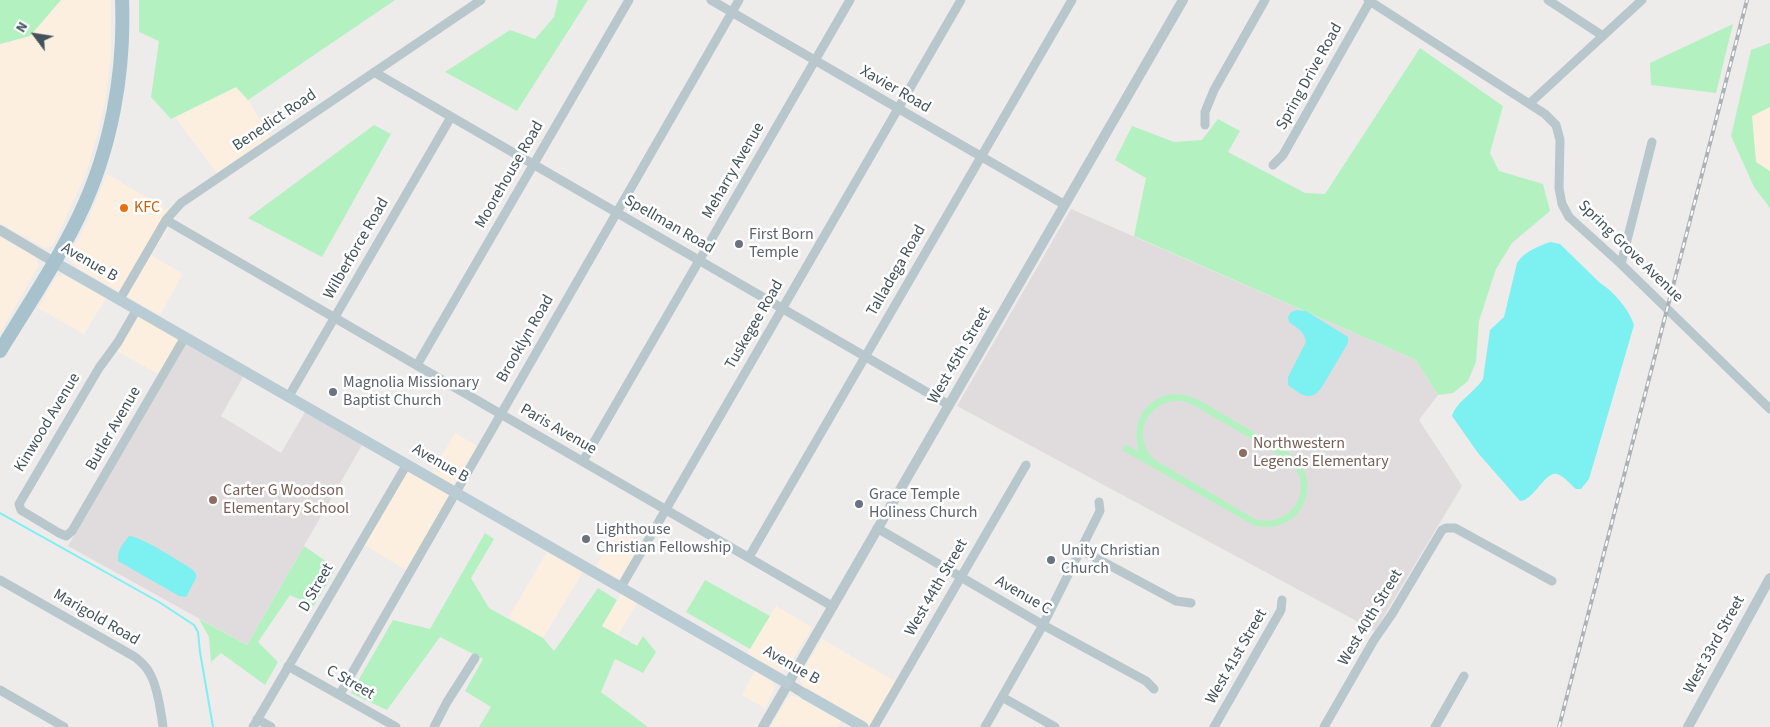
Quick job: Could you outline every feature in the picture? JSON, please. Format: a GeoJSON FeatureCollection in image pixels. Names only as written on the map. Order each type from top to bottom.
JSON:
{"type":"FeatureCollection","features":[{"type":"Feature","properties":{"kind":"main road"},"geometry":{"type":"LineString","coordinates":[[0,351],[54,262],[79,216],[106,143],[118,81],[122,45],[122,0]]}},
{"type":"Feature","properties":{"kind":"main road","name":"Avenue B"},"geometry":{"type":"LineString","coordinates":[[54,262],[787,683]]}},
{"type":"Feature","properties":{"kind":"main road","name":"Avenue B"},"geometry":{"type":"LineString","coordinates":[[805,694],[863,727]]}},
{"type":"Feature","properties":{"kind":"street","name":"Benedict Road"},"geometry":{"type":"LineString","coordinates":[[120,299],[166,220],[181,203],[481,0]]}},
{"type":"Feature","properties":{"kind":"street","name":"Moorehouse Road"},"geometry":{"type":"LineString","coordinates":[[417,365],[629,0]]}},
{"type":"Feature","properties":{"kind":"street","name":"Xavier Road"},"geometry":{"type":"LineString","coordinates":[[711,0],[1065,205]]}},
{"type":"Feature","properties":{"kind":"street","name":"Brooklyn Road"},"geometry":{"type":"LineString","coordinates":[[340,694],[739,0]]}},
{"type":"Feature","properties":{"kind":"street","name":"Meharry Avenue"},"geometry":{"type":"LineString","coordinates":[[583,462],[850,0]]}},
{"type":"Feature","properties":{"kind":"street","name":"Tuskegee Road"},"geometry":{"type":"LineString","coordinates":[[621,588],[960,0]]}},
{"type":"Feature","properties":{"kind":"street","name":"Talladega Road"},"geometry":{"type":"LineString","coordinates":[[749,557],[1072,0]]}},
{"type":"Feature","properties":{"kind":"street","name":"West 45th Street"},"geometry":{"type":"LineString","coordinates":[[763,727],[1183,0]]}},
{"type":"Feature","properties":{"kind":"street"},"geometry":{"type":"LineString","coordinates":[[1205,124],[1206,112],[1214,90],[1265,0]]}},
{"type":"Feature","properties":{"kind":"street"},"geometry":{"type":"LineString","coordinates":[[1548,0],[1603,36]]}},
{"type":"Feature","properties":{"kind":"street"},"geometry":{"type":"LineString","coordinates":[[1530,104],[1642,0]]}},
{"type":"Feature","properties":{"kind":"street","name":"Spring Grove Avenue"},"geometry":{"type":"LineString","coordinates":[[1369,1],[1546,114],[1556,125],[1560,140],[1559,188],[1562,204],[1569,217],[1621,264],[1770,409]]}},
{"type":"Feature","properties":{"kind":"street","name":"Spring Drive Road"},"geometry":{"type":"LineString","coordinates":[[1273,165],[1283,155],[1369,1]]}},
{"type":"Feature","properties":{"kind":"street","name":"Spellman Road"},"geometry":{"type":"LineString","coordinates":[[374,72],[949,405]]}},
{"type":"Feature","properties":{"kind":"street","name":"Wilberforce Road"},"geometry":{"type":"LineString","coordinates":[[289,396],[451,116]]}},
{"type":"Feature","properties":{"kind":"street"},"geometry":{"type":"LineString","coordinates":[[1621,264],[1652,142]]}},
{"type":"Feature","properties":{"kind":"street","name":"Paris Avenue"},"geometry":{"type":"LineString","coordinates":[[166,220],[832,606]]}},
{"type":"Feature","properties":{"kind":"street","name":"Avenue B"},"geometry":{"type":"LineString","coordinates":[[0,230],[54,262]]}},
{"type":"Feature","properties":{"kind":"street","name":"Kinwood Avenue"},"geometry":{"type":"LineString","coordinates":[[66,536],[21,510],[19,504],[99,368],[118,342],[137,309]]}},
{"type":"Feature","properties":{"kind":"street","name":"Butler Avenue"},"geometry":{"type":"LineString","coordinates":[[66,536],[72,531],[185,337]]}},
{"type":"Feature","properties":{"kind":"street","name":"D Street"},"geometry":{"type":"LineString","coordinates":[[255,723],[407,464]]}},
{"type":"Feature","properties":{"kind":"street","name":"West 44th Street"},"geometry":{"type":"LineString","coordinates":[[874,727],[1026,465]]}},
{"type":"Feature","properties":{"kind":"street"},"geometry":{"type":"LineString","coordinates":[[985,727],[1043,625],[1081,550],[1100,511],[1099,502]]}},
{"type":"Feature","properties":{"kind":"street","name":"Avenue C"},"geometry":{"type":"LineString","coordinates":[[877,528],[1043,625],[1146,681],[1154,689]]}},
{"type":"Feature","properties":{"kind":"street","name":"West 40th Street"},"geometry":{"type":"LineString","coordinates":[[1324,727],[1438,534],[1446,528],[1455,528],[1552,582]]}},
{"type":"Feature","properties":{"kind":"street"},"geometry":{"type":"LineString","coordinates":[[1081,550],[1176,601],[1191,604]]}},
{"type":"Feature","properties":{"kind":"street","name":"West 33rd Street"},"geometry":{"type":"LineString","coordinates":[[1688,727],[1770,578]]}},
{"type":"Feature","properties":{"kind":"street","name":"Marigold Road"},"geometry":{"type":"LineString","coordinates":[[0,580],[135,657],[142,663],[149,671],[153,682],[163,727]]}},
{"type":"Feature","properties":{"kind":"street","name":"West 41st Street"},"geometry":{"type":"LineString","coordinates":[[1214,727],[1281,610],[1282,600]]}},
{"type":"Feature","properties":{"kind":"street"},"geometry":{"type":"LineString","coordinates":[[434,727],[475,658]]}},
{"type":"Feature","properties":{"kind":"street","name":"C Street"},"geometry":{"type":"LineString","coordinates":[[288,666],[396,727]]}},
{"type":"Feature","properties":{"kind":"street"},"geometry":{"type":"LineString","coordinates":[[1435,727],[1464,676]]}},
{"type":"Feature","properties":{"kind":"street","name":"Avenue B"},"geometry":{"type":"LineString","coordinates":[[787,683],[805,694]]}},
{"type":"Feature","properties":{"kind":"street"},"geometry":{"type":"LineString","coordinates":[[0,690],[64,727]]}},
{"type":"Feature","properties":{"kind":"street"},"geometry":{"type":"LineString","coordinates":[[1002,697],[1055,727]]}},
{"type":"Feature","properties":{"kind":"street"},"geometry":{"type":"LineString","coordinates":[[255,723],[271,727]]}},
{"type":"Feature","properties":{"kind":"shaded area"},"geometry":{"type":"Polygon","coordinates":[[[61,0],[111,0],[111,58],[105,102],[86,173],[52,246],[45,248],[0,223],[0,44],[30,36],[61,0]]]}},
{"type":"Feature","properties":{"kind":"shaded area"},"geometry":{"type":"Polygon","coordinates":[[[237,87],[248,100],[270,137],[217,173],[175,117],[237,87]]]}},
{"type":"Feature","properties":{"kind":"shaded area"},"geometry":{"type":"Polygon","coordinates":[[[1770,107],[1770,171],[1756,162],[1752,116],[1770,107]]]}},
{"type":"Feature","properties":{"kind":"shaded area"},"geometry":{"type":"Polygon","coordinates":[[[107,174],[177,215],[151,255],[183,274],[160,315],[79,269],[70,260],[70,255],[87,222],[107,174]]]}},
{"type":"Feature","properties":{"kind":"shaded area","name":"Northwestern Legends Elementary"},"geometry":{"type":"Polygon","coordinates":[[[1071,209],[1416,360],[1438,395],[1419,420],[1462,486],[1375,631],[957,406],[1071,209]]]}},
{"type":"Feature","properties":{"kind":"shaded area"},"geometry":{"type":"Polygon","coordinates":[[[0,237],[35,257],[39,265],[0,333],[0,237]]]}},
{"type":"Feature","properties":{"kind":"shaded area"},"geometry":{"type":"Polygon","coordinates":[[[62,274],[106,298],[84,334],[38,308],[56,277],[62,274]]]}},
{"type":"Feature","properties":{"kind":"shaded area"},"geometry":{"type":"Polygon","coordinates":[[[138,316],[185,343],[165,378],[117,351],[138,316]]]}},
{"type":"Feature","properties":{"kind":"shaded area","name":"Carter G Woodson Elementary School"},"geometry":{"type":"Polygon","coordinates":[[[185,343],[243,377],[221,416],[281,453],[305,412],[362,445],[247,645],[68,546],[185,343]]]}},
{"type":"Feature","properties":{"kind":"shaded area"},"geometry":{"type":"Polygon","coordinates":[[[455,433],[477,446],[453,485],[432,473],[455,433]]]}},
{"type":"Feature","properties":{"kind":"shaded area"},"geometry":{"type":"Polygon","coordinates":[[[407,470],[451,496],[408,571],[363,544],[407,470]]]}},
{"type":"Feature","properties":{"kind":"shaded area"},"geometry":{"type":"Polygon","coordinates":[[[617,530],[642,543],[621,580],[596,566],[617,530]]]}},
{"type":"Feature","properties":{"kind":"shaded area"},"geometry":{"type":"Polygon","coordinates":[[[547,552],[583,572],[543,638],[509,617],[547,552]]]}},
{"type":"Feature","properties":{"kind":"shaded area"},"geometry":{"type":"Polygon","coordinates":[[[621,594],[637,603],[618,635],[602,626],[621,594]]]}},
{"type":"Feature","properties":{"kind":"shaded area"},"geometry":{"type":"Polygon","coordinates":[[[776,606],[812,627],[789,666],[781,672],[747,653],[776,606]]]}},
{"type":"Feature","properties":{"kind":"shaded area"},"geometry":{"type":"Polygon","coordinates":[[[822,639],[896,682],[870,725],[802,685],[800,681],[802,672],[822,639]]]}},
{"type":"Feature","properties":{"kind":"shaded area"},"geometry":{"type":"Polygon","coordinates":[[[755,671],[771,681],[775,687],[765,708],[742,695],[755,671]]]}},
{"type":"Feature","properties":{"kind":"shaded area"},"geometry":{"type":"Polygon","coordinates":[[[791,696],[798,697],[841,721],[837,727],[771,726],[787,699],[791,696]]]}},
{"type":"Feature","properties":{"kind":"green space"},"geometry":{"type":"Polygon","coordinates":[[[0,0],[61,0],[30,36],[0,44],[0,0]]]}},
{"type":"Feature","properties":{"kind":"green space"},"geometry":{"type":"Polygon","coordinates":[[[139,0],[395,0],[248,100],[236,87],[171,119],[151,97],[159,41],[139,32],[139,0]]]}},
{"type":"Feature","properties":{"kind":"green space"},"geometry":{"type":"Polygon","coordinates":[[[558,0],[588,0],[517,111],[445,72],[510,30],[535,39],[554,17],[558,0]]]}},
{"type":"Feature","properties":{"kind":"green space"},"geometry":{"type":"Polygon","coordinates":[[[1733,24],[1716,93],[1651,85],[1650,63],[1733,24]]]}},
{"type":"Feature","properties":{"kind":"green space"},"geometry":{"type":"Polygon","coordinates":[[[1770,43],[1770,107],[1752,116],[1756,162],[1770,171],[1770,208],[1754,187],[1731,136],[1751,50],[1770,43]]]}},
{"type":"Feature","properties":{"kind":"green space"},"geometry":{"type":"Polygon","coordinates":[[[1420,48],[1503,106],[1490,153],[1499,171],[1543,184],[1550,211],[1512,243],[1496,269],[1479,321],[1476,362],[1468,381],[1453,393],[1438,395],[1416,360],[1134,236],[1146,178],[1115,160],[1132,126],[1174,142],[1202,140],[1218,119],[1240,131],[1228,152],[1305,193],[1325,194],[1420,48]]]}},
{"type":"Feature","properties":{"kind":"green space"},"geometry":{"type":"Polygon","coordinates":[[[374,125],[391,134],[322,257],[248,218],[374,125]]]}},
{"type":"Feature","properties":{"kind":"green space"},"geometry":{"type":"Polygon","coordinates":[[[1172,394],[1185,395],[1197,399],[1288,452],[1300,464],[1306,477],[1307,491],[1304,504],[1296,515],[1284,523],[1270,527],[1253,525],[1122,450],[1125,444],[1139,452],[1137,432],[1141,415],[1153,402],[1172,394]],[[1183,401],[1163,404],[1148,416],[1144,424],[1144,443],[1148,452],[1155,460],[1255,519],[1268,520],[1280,518],[1289,512],[1296,504],[1300,494],[1301,483],[1297,472],[1289,461],[1183,401]]]}},
{"type":"Feature","properties":{"kind":"green space"},"geometry":{"type":"Polygon","coordinates":[[[485,533],[494,539],[471,578],[489,608],[543,638],[554,651],[598,588],[617,600],[602,626],[637,646],[643,636],[656,652],[643,673],[615,659],[601,692],[648,727],[479,727],[491,707],[465,691],[483,659],[440,637],[387,710],[351,693],[393,620],[430,629],[485,533]]]}},
{"type":"Feature","properties":{"kind":"green space"},"geometry":{"type":"Polygon","coordinates":[[[304,546],[336,568],[314,606],[290,595],[258,642],[278,662],[265,685],[221,653],[211,662],[209,637],[199,619],[247,645],[304,546]]]}},
{"type":"Feature","properties":{"kind":"green space"},"geometry":{"type":"Polygon","coordinates":[[[705,580],[770,616],[750,649],[686,612],[705,580]]]}},
{"type":"Feature","properties":{"kind":"water"},"geometry":{"type":"Polygon","coordinates":[[[1550,242],[1560,244],[1600,283],[1611,291],[1625,307],[1634,325],[1589,479],[1581,489],[1576,489],[1562,477],[1553,474],[1530,496],[1520,501],[1478,453],[1452,416],[1457,406],[1483,379],[1490,330],[1504,317],[1517,263],[1528,252],[1550,242]]]}},
{"type":"Feature","properties":{"kind":"water"},"geometry":{"type":"Polygon","coordinates":[[[1297,310],[1306,311],[1348,337],[1348,343],[1322,387],[1314,395],[1310,396],[1297,392],[1288,385],[1288,377],[1306,342],[1298,328],[1289,322],[1288,317],[1291,312],[1297,310]]]}},
{"type":"Feature","properties":{"kind":"water"},"geometry":{"type":"Polygon","coordinates":[[[129,536],[151,545],[192,569],[196,574],[196,578],[186,597],[179,596],[118,561],[119,550],[129,536]]]}},
{"type":"Feature","properties":{"kind":"waterway"},"geometry":{"type":"LineString","coordinates":[[0,513],[159,602],[194,625],[198,632],[213,727]]}},
{"type":"Feature","properties":{"kind":"railway"},"geometry":{"type":"LineString","coordinates":[[1559,727],[1747,0]]}},
{"type":"Feature","properties":{"kind":"place","name":"KFC"},"geometry":{"type":"Point","coordinates":[124,208]}},
{"type":"Feature","properties":{"kind":"place","name":"First Born Temple"},"geometry":{"type":"Point","coordinates":[739,244]}},
{"type":"Feature","properties":{"kind":"place","name":"Magnolia Missionary Baptist Church"},"geometry":{"type":"Point","coordinates":[333,392]}},
{"type":"Feature","properties":{"kind":"place","name":"Northwestern Legends Elementary"},"geometry":{"type":"Point","coordinates":[1243,453]}},
{"type":"Feature","properties":{"kind":"place","name":"Carter G Woodson Elementary School"},"geometry":{"type":"Point","coordinates":[213,500]}},
{"type":"Feature","properties":{"kind":"place","name":"Grace Temple Holiness Church"},"geometry":{"type":"Point","coordinates":[859,504]}},
{"type":"Feature","properties":{"kind":"place","name":"Lighthouse Christian Fellowship"},"geometry":{"type":"Point","coordinates":[586,539]}},
{"type":"Feature","properties":{"kind":"place","name":"Unity Christian Church"},"geometry":{"type":"Point","coordinates":[1051,560]}}]}
